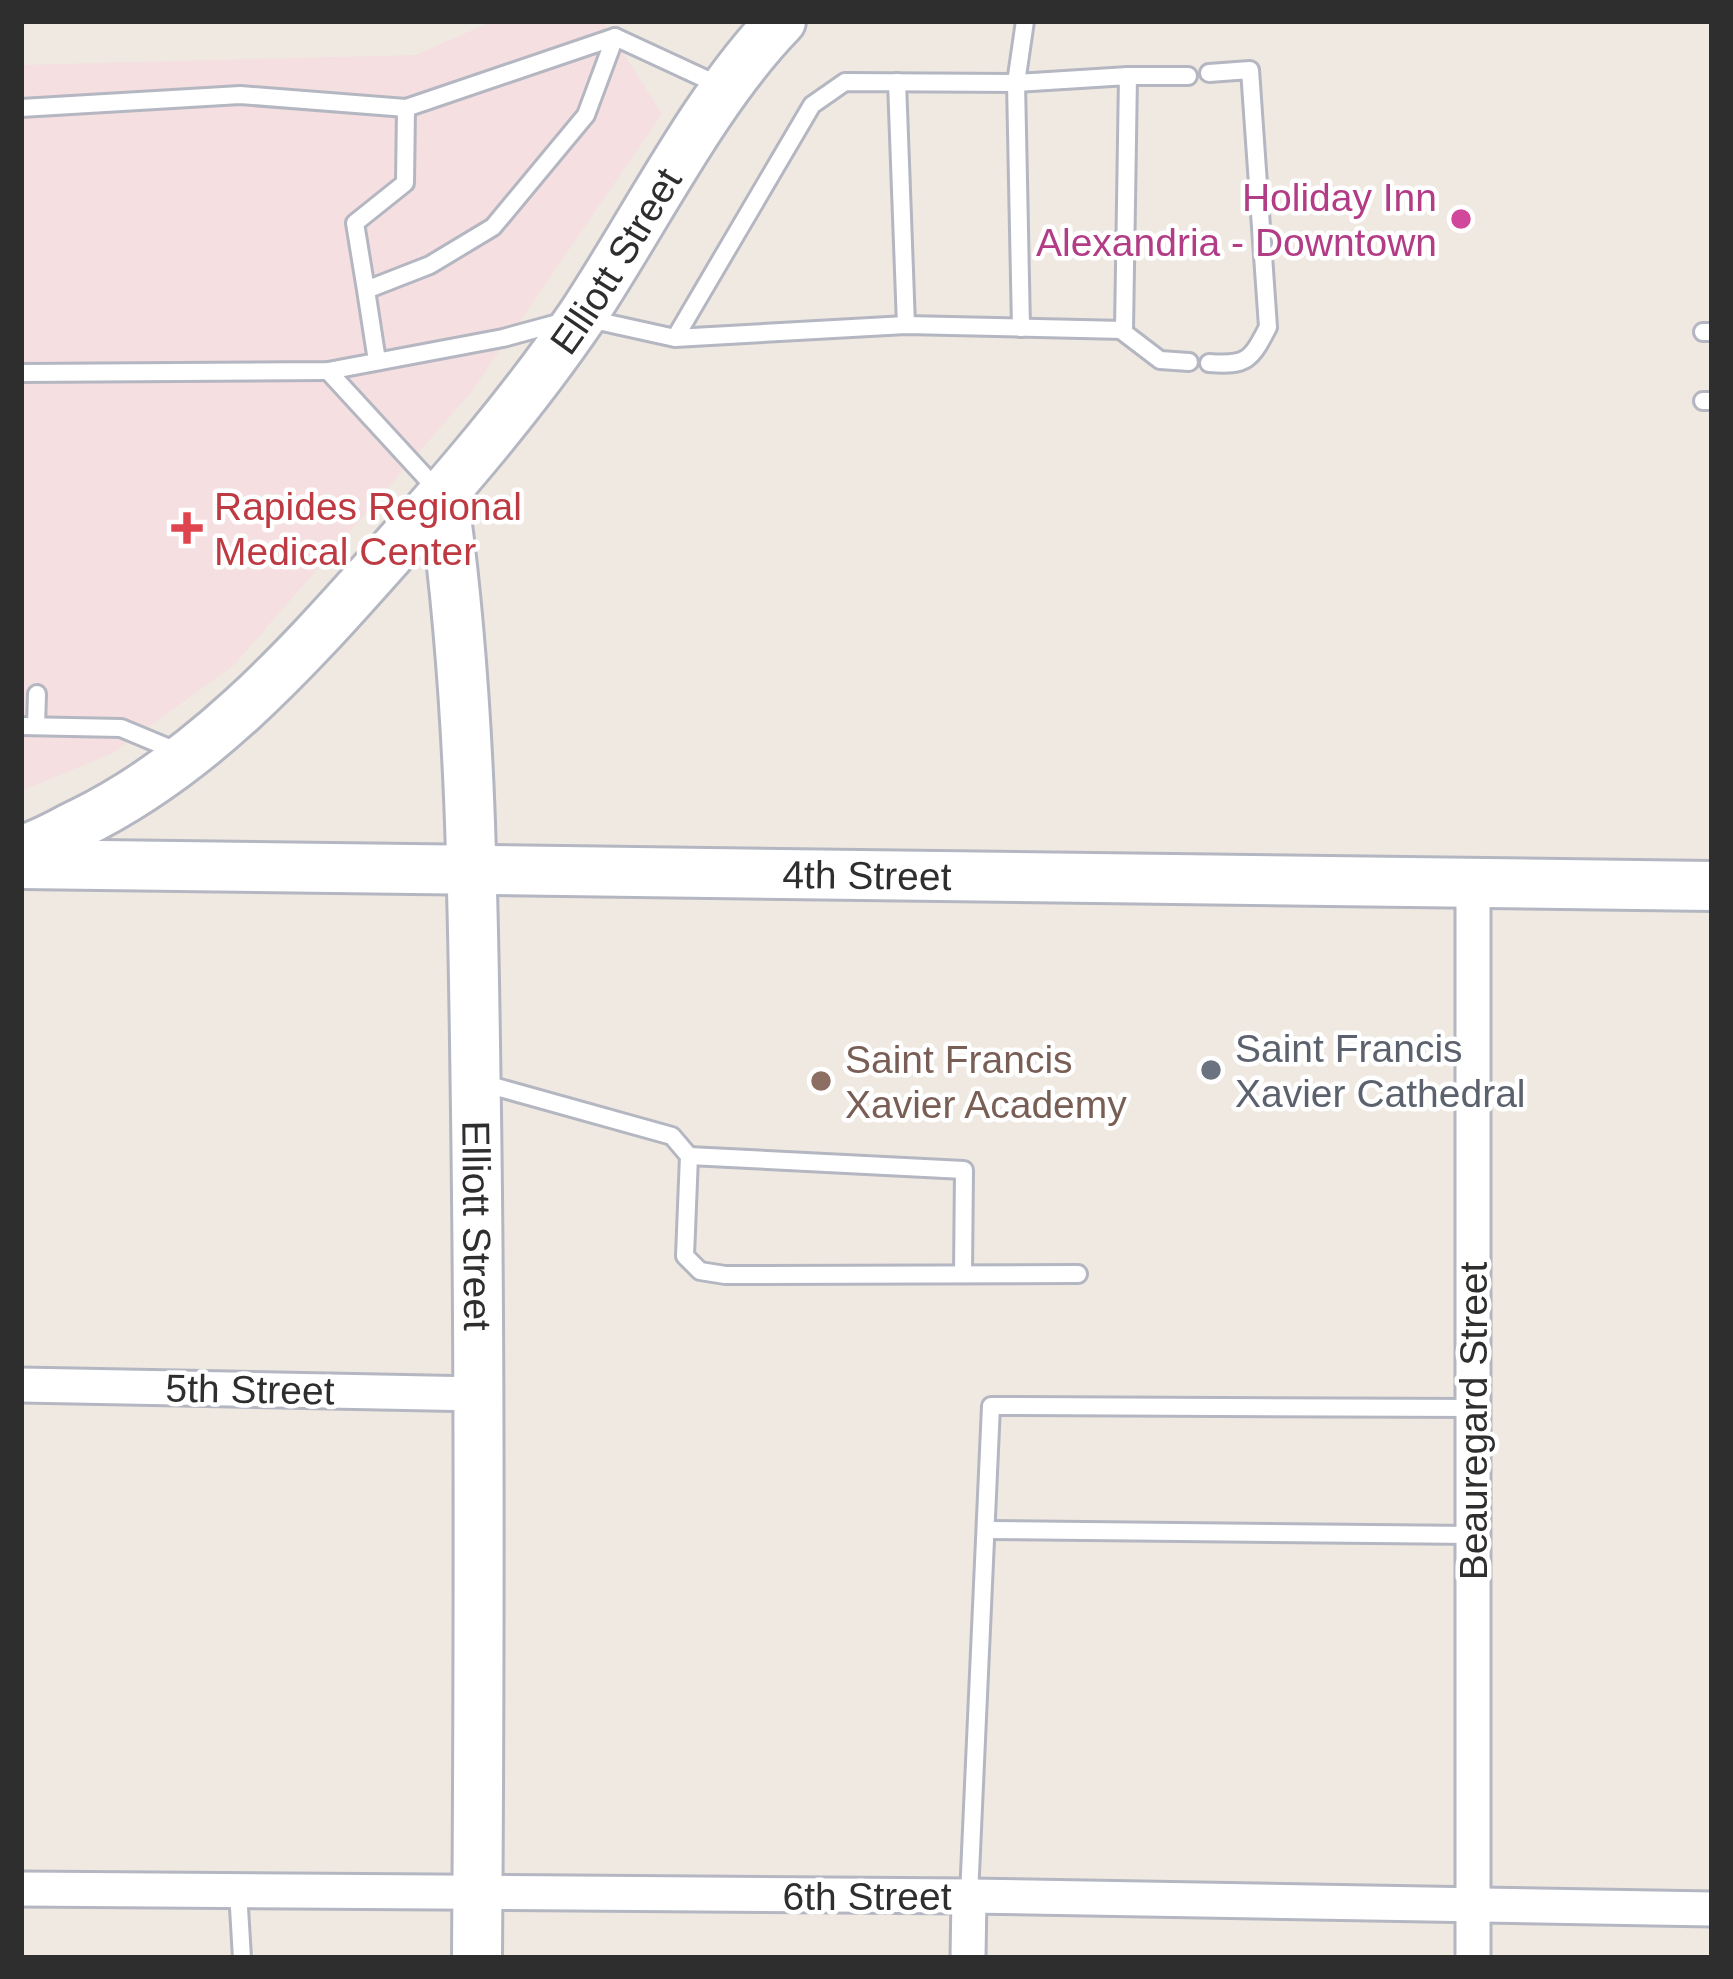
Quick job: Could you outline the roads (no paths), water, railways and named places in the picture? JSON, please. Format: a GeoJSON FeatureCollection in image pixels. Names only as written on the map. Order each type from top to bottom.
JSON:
{"type":"FeatureCollection","features":[{"type":"Feature","properties":{"kind":"main road","name":"Elliott Street"},"geometry":{"type":"LineString","coordinates":[[21,850],[121,804],[187,755],[278,675],[442,495],[580,317],[728,89],[781,21]]}},
{"type":"Feature","properties":{"kind":"main road","name":"Elliott Street"},"geometry":{"type":"LineString","coordinates":[[442,495],[458,602],[473,870],[480,1394],[477,1958]]}},
{"type":"Feature","properties":{"kind":"main road","name":"4th Street"},"geometry":{"type":"LineString","coordinates":[[21,864],[1712,886]]}},
{"type":"Feature","properties":{"kind":"street","name":"Beauregard Street"},"geometry":{"type":"LineString","coordinates":[[1473,883],[1473,1958]]}},
{"type":"Feature","properties":{"kind":"street","name":"5th Street"},"geometry":{"type":"LineString","coordinates":[[21,1384],[480,1394]]}},
{"type":"Feature","properties":{"kind":"street","name":"6th Street"},"geometry":{"type":"LineString","coordinates":[[21,1889],[969,1896],[1712,1909]]}},
{"type":"Feature","properties":{"kind":"street"},"geometry":{"type":"LineString","coordinates":[[968,1958],[969,1896]]}},
{"type":"Feature","properties":{"kind":"lane"},"geometry":{"type":"LineString","coordinates":[[1021,328],[1016,83],[1024,21]]}},
{"type":"Feature","properties":{"kind":"lane"},"geometry":{"type":"LineString","coordinates":[[366,290],[430,265],[493,227],[586,115],[615,37]]}},
{"type":"Feature","properties":{"kind":"lane"},"geometry":{"type":"LineString","coordinates":[[21,108],[240,95],[406,108],[615,37],[728,89]]}},
{"type":"Feature","properties":{"kind":"lane"},"geometry":{"type":"LineString","coordinates":[[1209,73],[1250,70],[1268,328],[1254,356],[1235,365],[1209,364]]}},
{"type":"Feature","properties":{"kind":"lane"},"geometry":{"type":"LineString","coordinates":[[1122,331],[1128,76]]}},
{"type":"Feature","properties":{"kind":"lane"},"geometry":{"type":"LineString","coordinates":[[675,338],[812,105],[845,82],[1016,83],[1188,76]]}},
{"type":"Feature","properties":{"kind":"lane"},"geometry":{"type":"LineString","coordinates":[[897,82],[906,325]]}},
{"type":"Feature","properties":{"kind":"lane"},"geometry":{"type":"LineString","coordinates":[[376,361],[355,223],[405,183],[406,108]]}},
{"type":"Feature","properties":{"kind":"lane"},"geometry":{"type":"LineString","coordinates":[[21,373],[328,370],[503,338],[580,317],[675,338],[906,325],[1122,331],[1160,360],[1189,362]]}},
{"type":"Feature","properties":{"kind":"lane"},"geometry":{"type":"LineString","coordinates":[[328,370],[442,495]]}},
{"type":"Feature","properties":{"kind":"lane"},"geometry":{"type":"LineString","coordinates":[[37,694],[29,726],[121,728],[187,755]]}},
{"type":"Feature","properties":{"kind":"lane"},"geometry":{"type":"LineString","coordinates":[[476,1081],[672,1136],[689,1156],[686,1256],[700,1271],[725,1275],[1078,1274]]}},
{"type":"Feature","properties":{"kind":"lane"},"geometry":{"type":"LineString","coordinates":[[689,1156],[964,1170],[963,1274]]}},
{"type":"Feature","properties":{"kind":"lane"},"geometry":{"type":"LineString","coordinates":[[969,1896],[991,1406],[1473,1408]]}},
{"type":"Feature","properties":{"kind":"lane"},"geometry":{"type":"LineString","coordinates":[[988,1530],[1474,1535]]}},
{"type":"Feature","properties":{"kind":"lane"},"geometry":{"type":"LineString","coordinates":[[238,1891],[242,1958]]}},
{"type":"Feature","properties":{"kind":"place","name":"Holiday Inn Alexandria - Downtown"},"geometry":{"type":"Point","coordinates":[1461,219]}},
{"type":"Feature","properties":{"kind":"place","name":"Rapides Regional Medical Center"},"geometry":{"type":"Point","coordinates":[187,528]}},
{"type":"Feature","properties":{"kind":"place","name":"Saint Francis Xavier Cathedral"},"geometry":{"type":"Point","coordinates":[1211,1070]}},
{"type":"Feature","properties":{"kind":"place","name":"Saint Francis Xavier Academy"},"geometry":{"type":"Point","coordinates":[821,1081]}}]}
